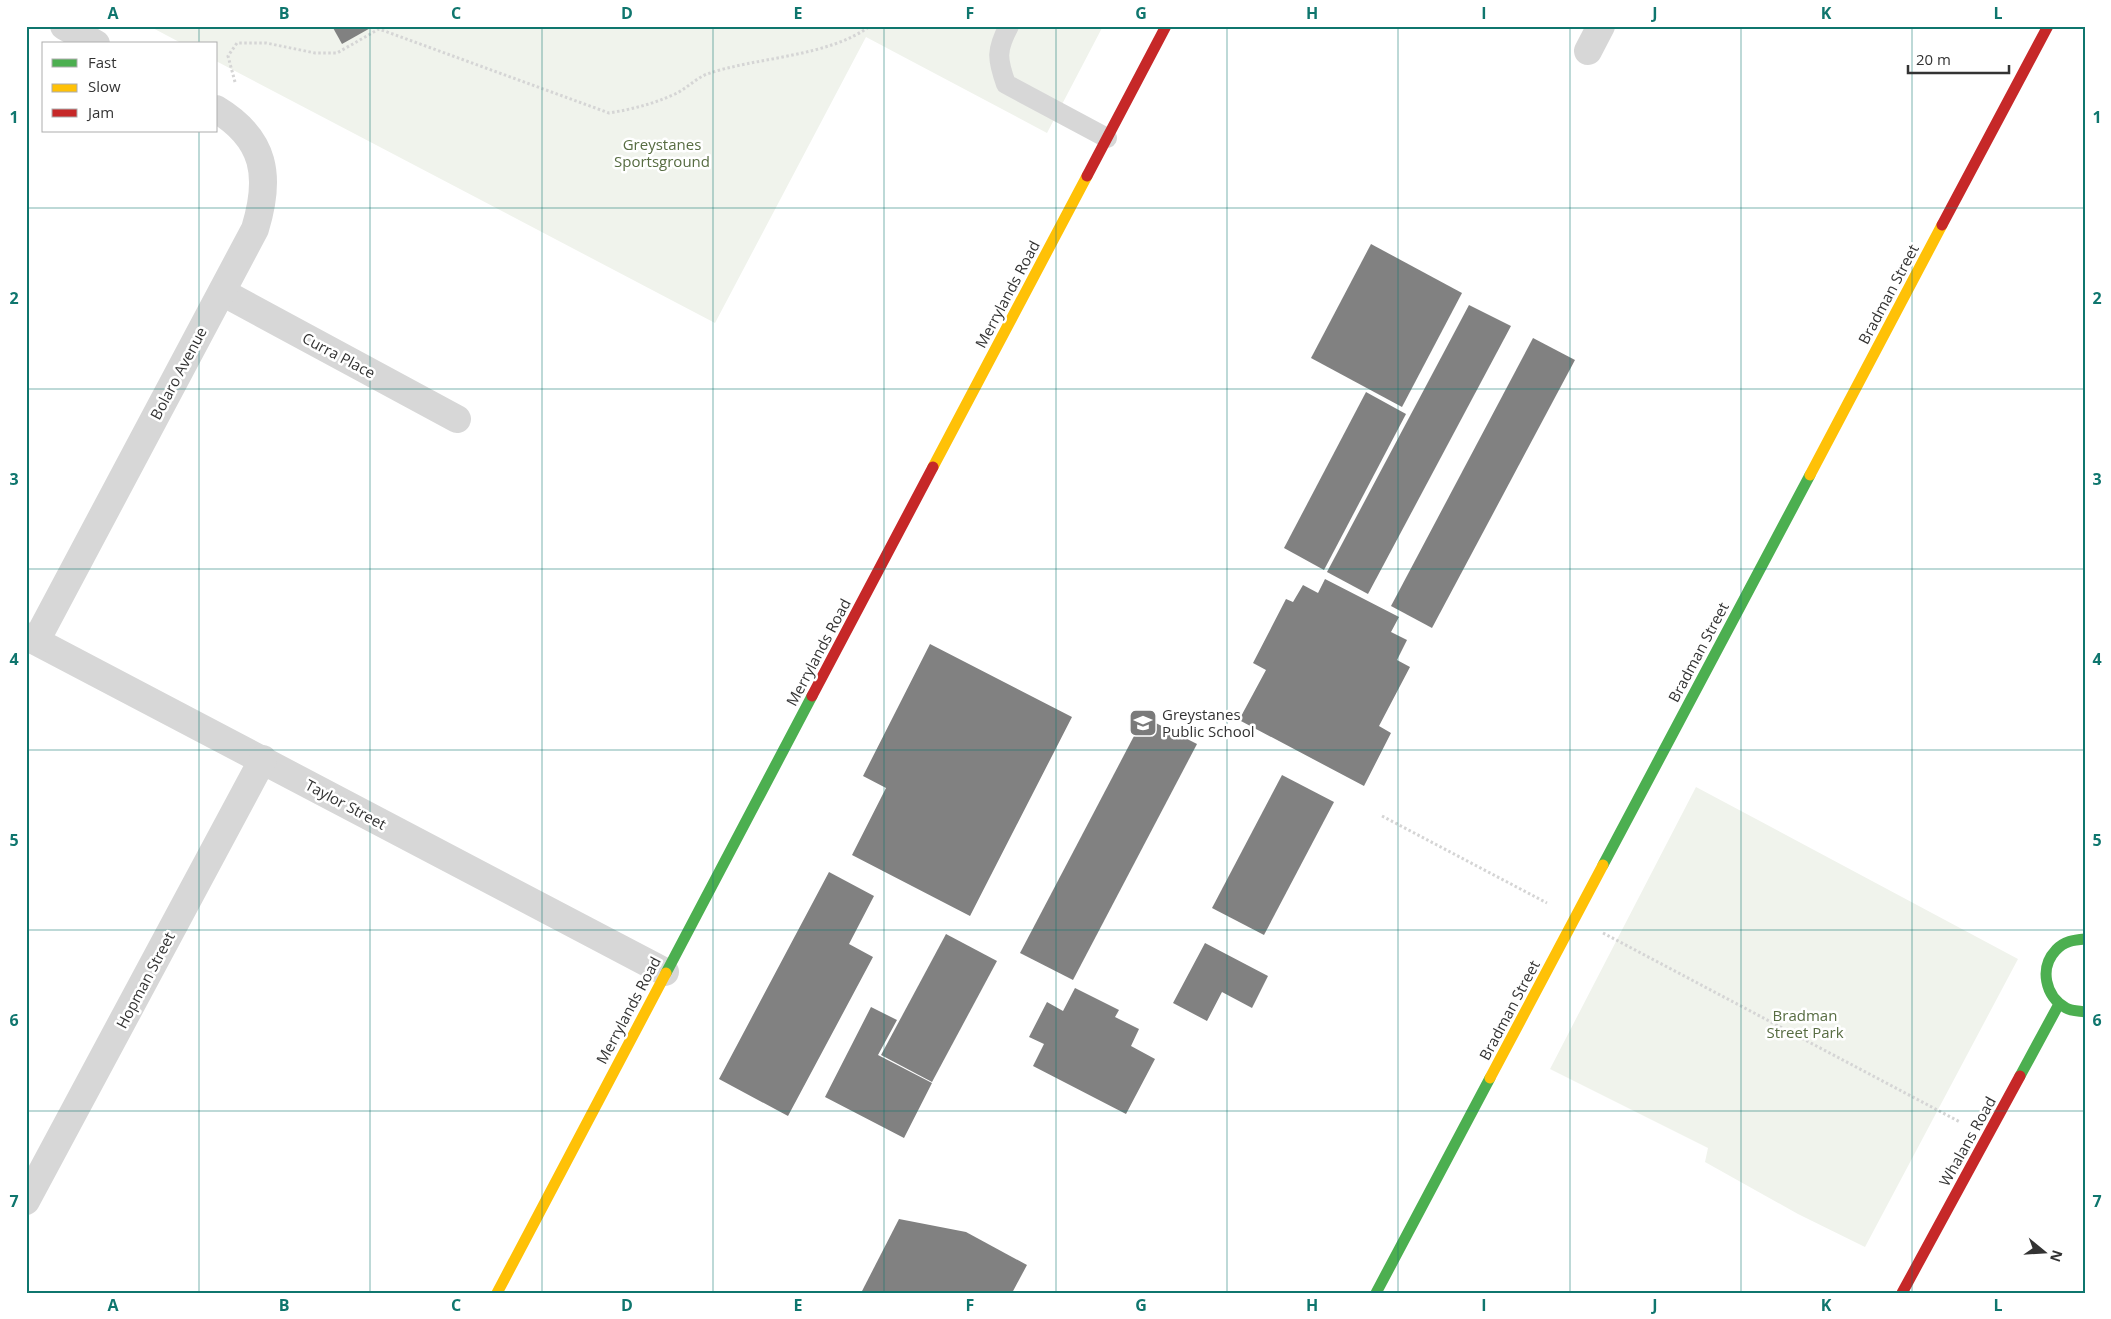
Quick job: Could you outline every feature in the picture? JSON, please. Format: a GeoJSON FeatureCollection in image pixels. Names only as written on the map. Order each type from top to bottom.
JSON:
{"type":"FeatureCollection","features":[{"type":"Feature","properties":{"kind":"street"},"geometry":{"type":"LineString","coordinates":[[64,26],[92,42]]}},
{"type":"Feature","properties":{"kind":"street","name":"Merrylands Road"},"geometry":{"type":"LineString","coordinates":[[497,1293],[1166,26]]}},
{"type":"Feature","properties":{"kind":"street"},"geometry":{"type":"LineString","coordinates":[[1588,51],[1601,26]]}},
{"type":"Feature","properties":{"kind":"street","name":"Bradman Street"},"geometry":{"type":"LineString","coordinates":[[1376,1293],[2048,26]]}},
{"type":"Feature","properties":{"kind":"street","name":"Bolaro Avenue"},"geometry":{"type":"LineString","coordinates":[[31,638],[222,292],[254,229],[262,206],[265,186],[259,156],[243,129],[224,114]]}},
{"type":"Feature","properties":{"kind":"street","name":"Curra Place"},"geometry":{"type":"LineString","coordinates":[[222,292],[456,419]]}},
{"type":"Feature","properties":{"kind":"street","name":"Taylor Street"},"geometry":{"type":"LineString","coordinates":[[31,638],[665,972]]}},
{"type":"Feature","properties":{"kind":"street","name":"Hopman Street"},"geometry":{"type":"LineString","coordinates":[[26,1201],[263,760]]}},
{"type":"Feature","properties":{"kind":"street"},"geometry":{"type":"LineString","coordinates":[[2085,939],[2071,940],[2060,946],[2052,954],[2046,965],[2045,977],[2047,989],[2059,1004],[2075,1012],[2085,1012]]}},
{"type":"Feature","properties":{"kind":"street","name":"Whalans Road"},"geometry":{"type":"LineString","coordinates":[[1902,1293],[2059,1004]]}},
{"type":"Feature","properties":{"kind":"lane"},"geometry":{"type":"LineString","coordinates":[[1009,26],[999,44],[999,63],[1006,84],[1107,138]]}},
{"type":"Feature","properties":{"kind":"path"},"geometry":{"type":"LineString","coordinates":[[224,114],[239,92],[228,56],[237,43],[266,43],[315,53],[337,53],[379,29],[609,113],[645,106],[677,93],[704,75],[739,64],[825,47],[870,26]]}},
{"type":"Feature","properties":{"kind":"path"},"geometry":{"type":"LineString","coordinates":[[1382,816],[1987,1136]]}},
{"type":"Feature","properties":{"kind":"green space","name":"Greystanes Sportsground"},"geometry":{"type":"Polygon","coordinates":[[[149,26],[1103,26],[1047,133],[866,37],[715,323],[218,62],[218,42],[179,42],[149,26]]]}},
{"type":"Feature","properties":{"kind":"green space","name":"Bradman Street Park"},"geometry":{"type":"Polygon","coordinates":[[[1696,787],[2018,959],[1865,1247],[1798,1214],[1705,1162],[1708,1148],[1550,1069],[1696,787]]]}},
{"type":"Feature","properties":{"kind":"building"},"geometry":{"type":"Polygon","coordinates":[[[332,26],[374,26],[342,44],[332,26]]]}},
{"type":"Feature","properties":{"kind":"building"},"geometry":{"type":"Polygon","coordinates":[[[1371,244],[1462,293],[1402,407],[1311,358],[1371,244]]]}},
{"type":"Feature","properties":{"kind":"building"},"geometry":{"type":"Polygon","coordinates":[[[1469,305],[1511,326],[1368,594],[1327,572],[1469,305]]]}},
{"type":"Feature","properties":{"kind":"building"},"geometry":{"type":"Polygon","coordinates":[[[1533,338],[1575,360],[1432,628],[1391,606],[1533,338]]]}},
{"type":"Feature","properties":{"kind":"building"},"geometry":{"type":"Polygon","coordinates":[[[1366,392],[1406,414],[1324,570],[1284,548],[1366,392]]]}},
{"type":"Feature","properties":{"kind":"building"},"geometry":{"type":"Polygon","coordinates":[[[1325,579],[1399,617],[1391,632],[1407,640],[1397,660],[1410,667],[1379,726],[1391,733],[1364,786],[1239,720],[1266,670],[1253,663],[1286,599],[1293,602],[1303,585],[1318,593],[1325,579]]]}},
{"type":"Feature","properties":{"kind":"building"},"geometry":{"type":"Polygon","coordinates":[[[930,644],[1072,717],[970,916],[852,855],[886,788],[863,776],[930,644]]]}},
{"type":"Feature","properties":{"kind":"building"},"geometry":{"type":"Polygon","coordinates":[[[1144,717],[1197,744],[1073,980],[1020,953],[1144,717]]]}},
{"type":"Feature","properties":{"kind":"building"},"geometry":{"type":"Polygon","coordinates":[[[1282,775],[1334,802],[1264,935],[1212,908],[1282,775]]]}},
{"type":"Feature","properties":{"kind":"building"},"geometry":{"type":"Polygon","coordinates":[[[829,872],[874,896],[849,944],[873,957],[788,1116],[719,1079],[829,872]]]}},
{"type":"Feature","properties":{"kind":"building"},"geometry":{"type":"Polygon","coordinates":[[[946,934],[997,961],[932,1082],[881,1055],[946,934]]]}},
{"type":"Feature","properties":{"kind":"building"},"geometry":{"type":"Polygon","coordinates":[[[1205,943],[1268,976],[1252,1008],[1222,992],[1207,1021],[1173,1003],[1205,943]]]}},
{"type":"Feature","properties":{"kind":"building"},"geometry":{"type":"Polygon","coordinates":[[[1075,988],[1119,1010],[1115,1017],[1139,1029],[1131,1046],[1155,1059],[1126,1114],[1033,1066],[1044,1044],[1029,1037],[1047,1002],[1063,1011],[1075,988]]]}},
{"type":"Feature","properties":{"kind":"building"},"geometry":{"type":"Polygon","coordinates":[[[871,1007],[897,1020],[878,1055],[932,1083],[904,1138],[825,1097],[871,1007]]]}},
{"type":"Feature","properties":{"kind":"building"},"geometry":{"type":"Polygon","coordinates":[[[899,1219],[966,1232],[1027,1265],[1012,1293],[861,1293],[899,1219]]]}},
{"type":"Feature","properties":{"kind":"traffic: fast"},"geometry":{"type":"LineString","coordinates":[[1603,865],[1810,475]]}},
{"type":"Feature","properties":{"kind":"traffic: fast"},"geometry":{"type":"LineString","coordinates":[[666,973],[812,696]]}},
{"type":"Feature","properties":{"kind":"traffic: fast"},"geometry":{"type":"LineString","coordinates":[[2085,939],[2069,941],[2059,947],[2051,957],[2046,973],[2049,989],[2059,1003],[2068,1009],[2085,1012]]}},
{"type":"Feature","properties":{"kind":"traffic: fast"},"geometry":{"type":"LineString","coordinates":[[2020,1076],[2059,1004]]}},
{"type":"Feature","properties":{"kind":"traffic: fast"},"geometry":{"type":"LineString","coordinates":[[1376,1293],[1490,1078]]}},
{"type":"Feature","properties":{"kind":"traffic: slow"},"geometry":{"type":"LineString","coordinates":[[933,467],[1087,176]]}},
{"type":"Feature","properties":{"kind":"traffic: slow"},"geometry":{"type":"LineString","coordinates":[[1810,475],[1942,225]]}},
{"type":"Feature","properties":{"kind":"traffic: slow"},"geometry":{"type":"LineString","coordinates":[[1490,1078],[1603,865]]}},
{"type":"Feature","properties":{"kind":"traffic: slow"},"geometry":{"type":"LineString","coordinates":[[497,1293],[666,973]]}},
{"type":"Feature","properties":{"kind":"traffic: jam"},"geometry":{"type":"LineString","coordinates":[[1087,176],[1166,26]]}},
{"type":"Feature","properties":{"kind":"traffic: jam"},"geometry":{"type":"LineString","coordinates":[[1942,225],[2048,26]]}},
{"type":"Feature","properties":{"kind":"traffic: jam"},"geometry":{"type":"LineString","coordinates":[[812,696],[933,467]]}},
{"type":"Feature","properties":{"kind":"traffic: jam"},"geometry":{"type":"LineString","coordinates":[[1902,1293],[2020,1076]]}},
{"type":"Feature","properties":{"kind":"place","name":"Greystanes Public School"},"geometry":{"type":"Point","coordinates":[1143,723]}}]}
